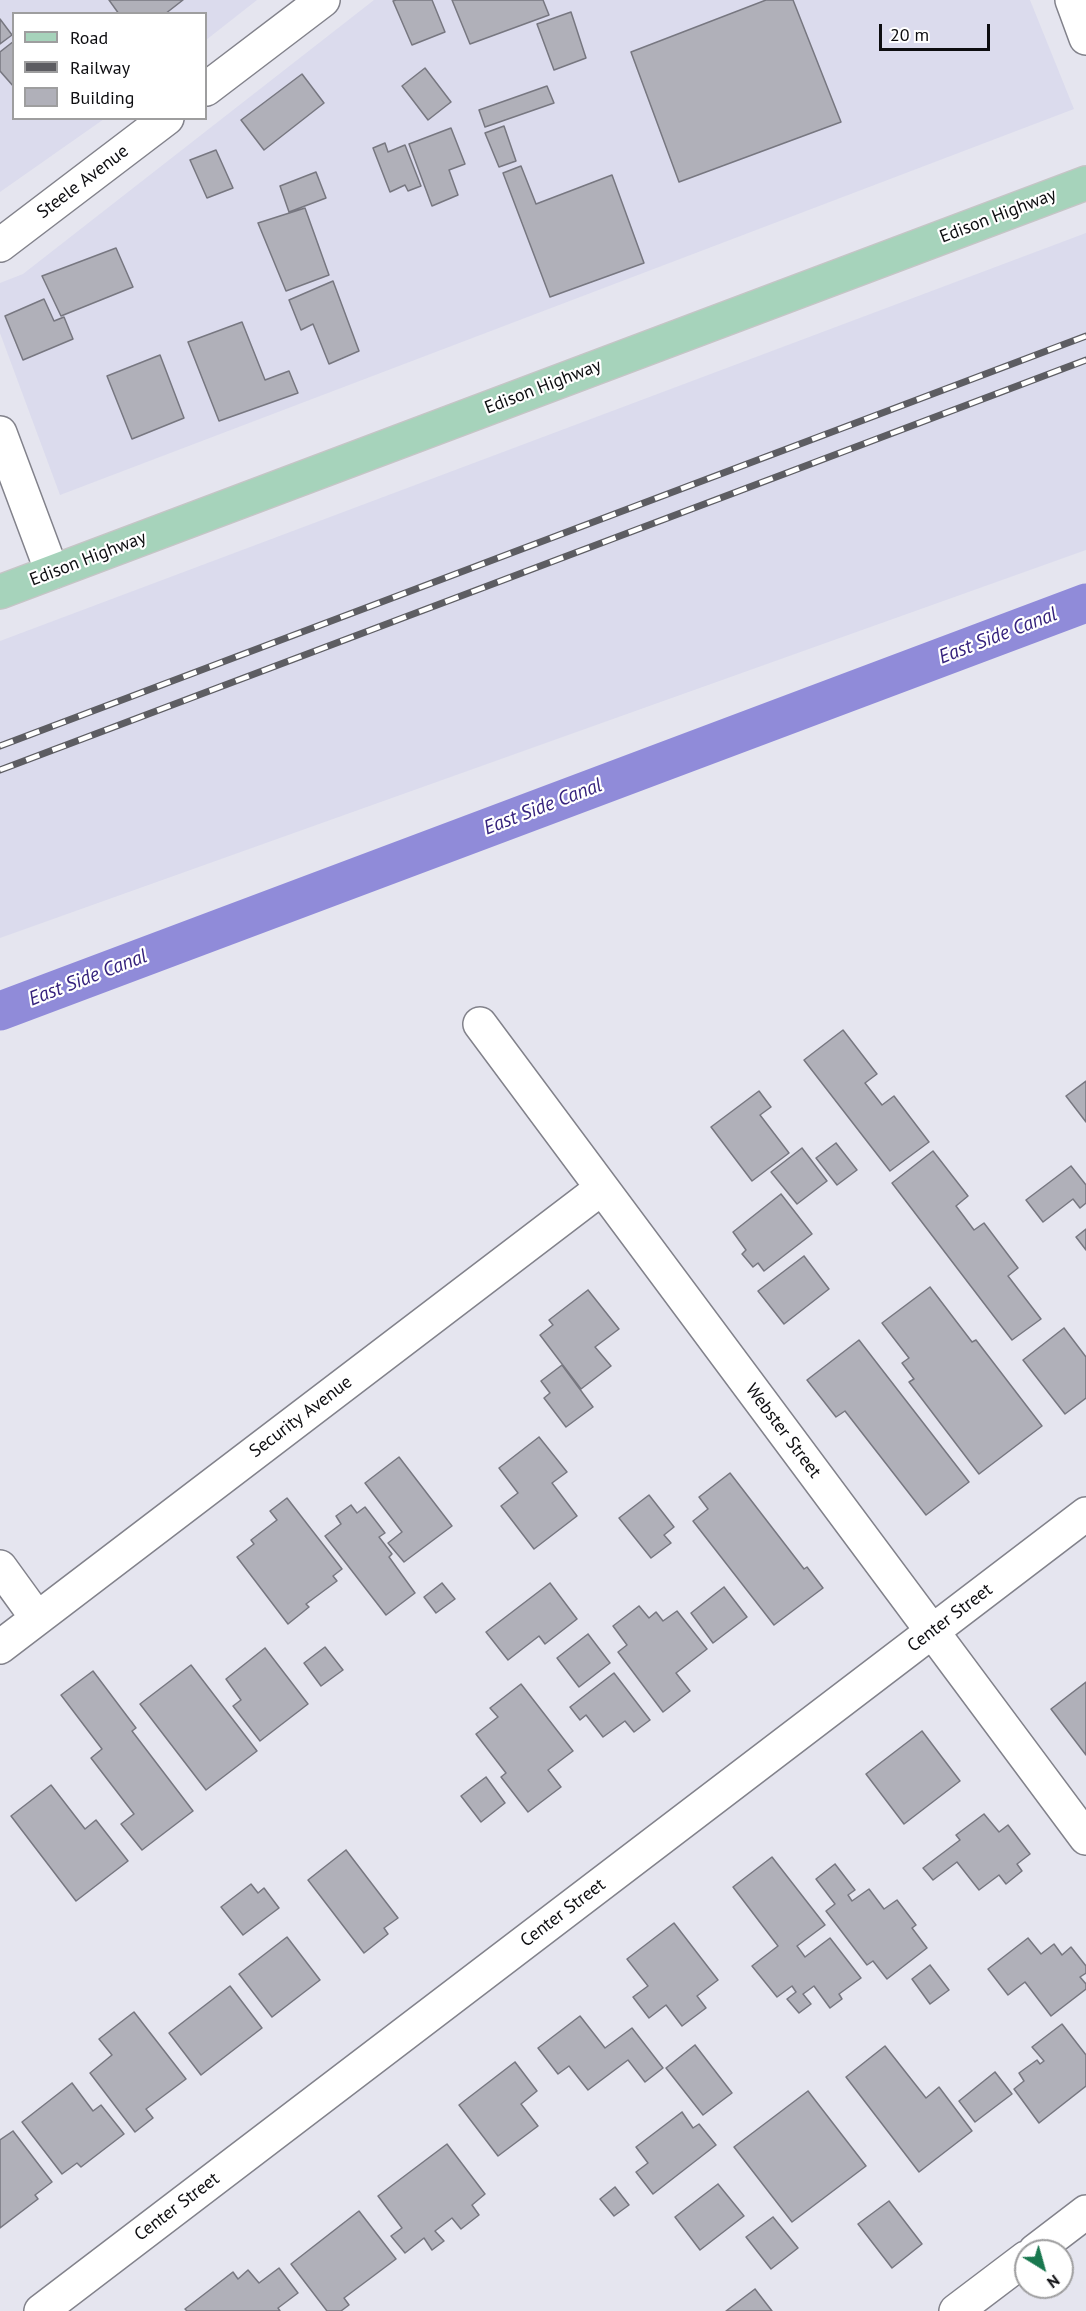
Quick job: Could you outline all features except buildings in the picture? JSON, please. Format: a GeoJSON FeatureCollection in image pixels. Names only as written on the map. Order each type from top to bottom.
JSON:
{"type":"FeatureCollection","features":[{"type":"Feature","properties":{"kind":"main road","name":"Edison Highway"},"geometry":{"type":"LineString","coordinates":[[0,592],[1086,183]]}},
{"type":"Feature","properties":{"kind":"street"},"geometry":{"type":"LineString","coordinates":[[207,88],[323,0]]}},
{"type":"Feature","properties":{"kind":"street"},"geometry":{"type":"LineString","coordinates":[[1072,0],[1086,38]]}},
{"type":"Feature","properties":{"kind":"street","name":"Steele Avenue"},"geometry":{"type":"LineString","coordinates":[[0,245],[164,120]]}},
{"type":"Feature","properties":{"kind":"street"},"geometry":{"type":"LineString","coordinates":[[0,433],[52,572]]}},
{"type":"Feature","properties":{"kind":"street","name":"Webster Street"},"geometry":{"type":"LineString","coordinates":[[480,1024],[1086,1838]]}},
{"type":"Feature","properties":{"kind":"street","name":"Security Avenue"},"geometry":{"type":"LineString","coordinates":[[0,1647],[602,1188]]}},
{"type":"Feature","properties":{"kind":"street","name":"Center Street"},"geometry":{"type":"LineString","coordinates":[[40,2311],[1086,1514]]}},
{"type":"Feature","properties":{"kind":"street"},"geometry":{"type":"LineString","coordinates":[[0,1567],[38,1618]]}},
{"type":"Feature","properties":{"kind":"street"},"geometry":{"type":"LineString","coordinates":[[1051,2239],[1086,2212]]}},
{"type":"Feature","properties":{"kind":"street"},"geometry":{"type":"LineString","coordinates":[[956,2311],[1014,2267]]}},
{"type":"Feature","properties":{"kind":"shaded area"},"geometry":{"type":"Polygon","coordinates":[[[0,0],[257,0],[207,39],[207,12],[12,12],[12,120],[103,120],[0,192],[0,0]]]}},
{"type":"Feature","properties":{"kind":"shaded area"},"geometry":{"type":"Polygon","coordinates":[[[374,0],[1030,0],[1074,109],[60,495],[0,333],[0,283],[23,274],[374,0]]]}},
{"type":"Feature","properties":{"kind":"shaded area"},"geometry":{"type":"Polygon","coordinates":[[[1086,233],[1086,550],[0,938],[0,641],[1086,233]]]}},
{"type":"Feature","properties":{"kind":"waterway","name":"East Side Canal"},"geometry":{"type":"LineString","coordinates":[[0,1011],[1086,603]]}},
{"type":"Feature","properties":{"kind":"railway"},"geometry":{"type":"LineString","coordinates":[[0,746],[1086,336]]}},
{"type":"Feature","properties":{"kind":"railway"},"geometry":{"type":"LineString","coordinates":[[0,770],[1086,360]]}}]}
